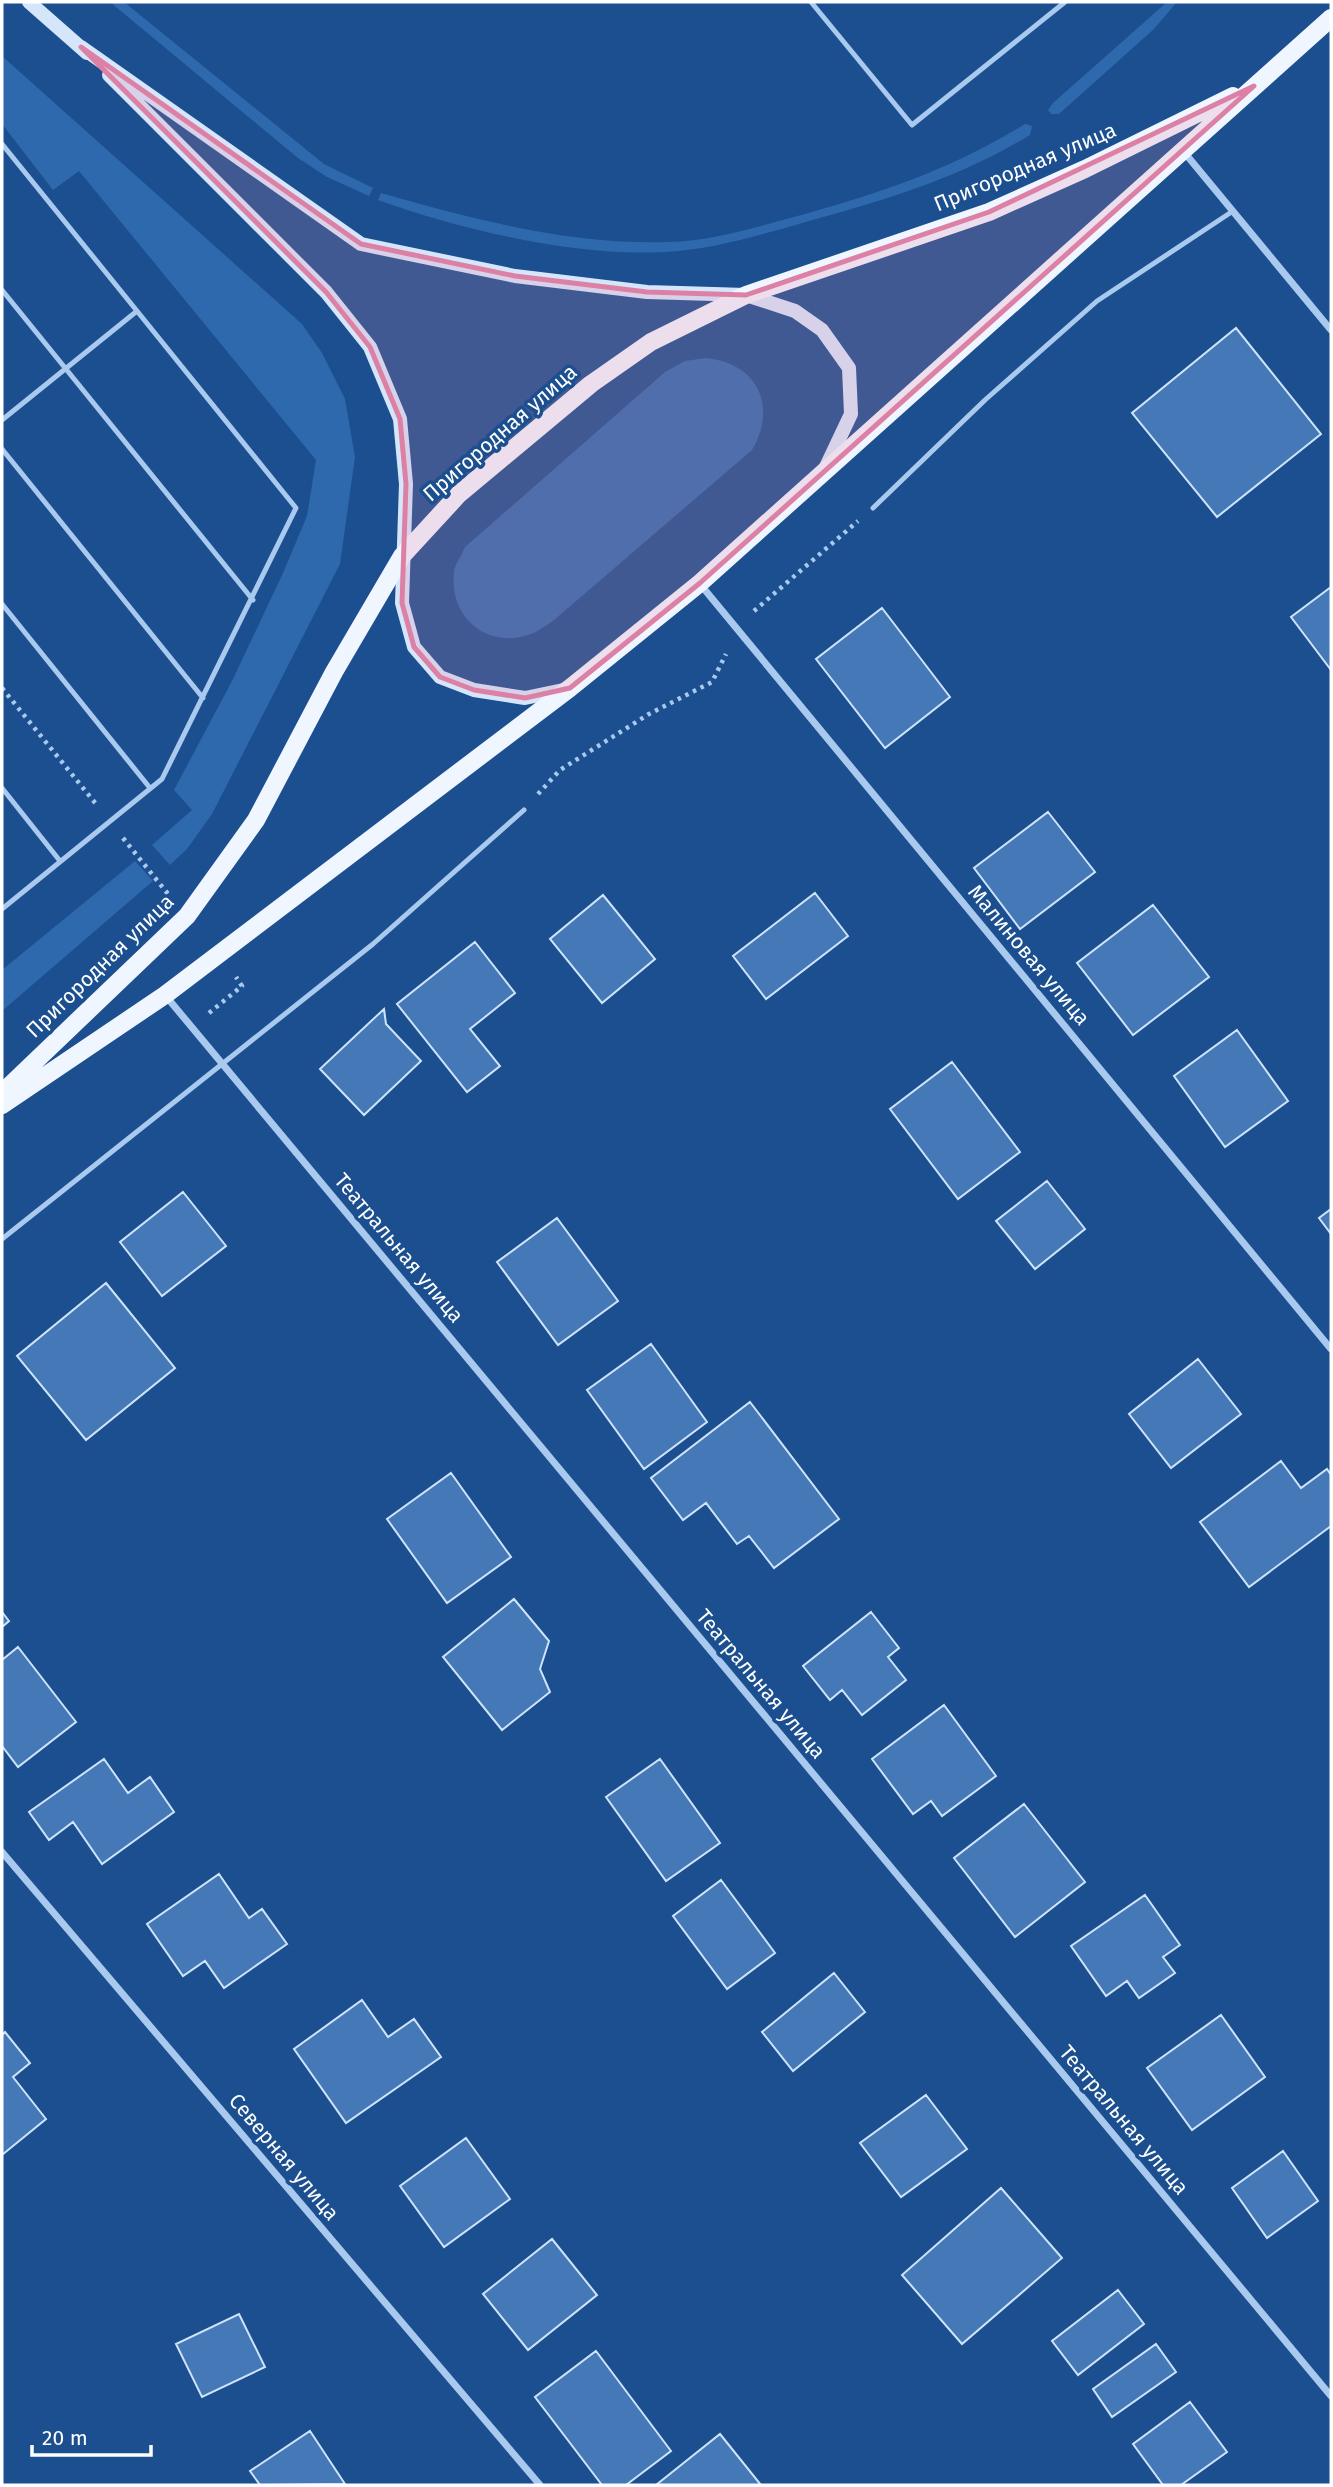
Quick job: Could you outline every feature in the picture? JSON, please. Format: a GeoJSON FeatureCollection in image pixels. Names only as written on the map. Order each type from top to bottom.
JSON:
{"type":"FeatureCollection","features":[{"type":"Feature","properties":{"kind":"main road","name":"Пригородная улица"},"geometry":{"type":"LineString","coordinates":[[2,1105],[218,955],[570,688],[700,583],[1331,18]]}},
{"type":"Feature","properties":{"kind":"main road","name":"Пригородная улица"},"geometry":{"type":"LineString","coordinates":[[2,1093],[187,916],[256,820],[334,672],[402,556],[459,494],[590,384],[651,342],[746,295],[989,212],[1086,169],[1255,86]]}},
{"type":"Feature","properties":{"kind":"street"},"geometry":{"type":"LineString","coordinates":[[29,2],[81,47],[326,292],[370,347],[401,419],[406,484],[402,603],[414,646],[440,677],[474,690],[524,698],[570,688]]}},
{"type":"Feature","properties":{"kind":"street"},"geometry":{"type":"LineString","coordinates":[[81,47],[361,244],[515,276],[647,292],[746,295],[795,311],[822,330],[849,368],[851,414],[825,471]]}},
{"type":"Feature","properties":{"kind":"street"},"geometry":{"type":"LineString","coordinates":[[1182,149],[1331,330]]}},
{"type":"Feature","properties":{"kind":"street","name":"Малиновая улица"},"geometry":{"type":"LineString","coordinates":[[700,583],[1331,1349]]}},
{"type":"Feature","properties":{"kind":"street","name":"Театральная улица"},"geometry":{"type":"LineString","coordinates":[[164,995],[1331,2396]]}},
{"type":"Feature","properties":{"kind":"street","name":"Северная улица"},"geometry":{"type":"LineString","coordinates":[[2,1852],[540,2485]]}},
{"type":"Feature","properties":{"kind":"lane"},"geometry":{"type":"LineString","coordinates":[[811,2],[912,125],[1065,2]]}},
{"type":"Feature","properties":{"kind":"lane"},"geometry":{"type":"LineString","coordinates":[[2,144],[296,508],[253,600],[162,779],[2,908]]}},
{"type":"Feature","properties":{"kind":"lane"},"geometry":{"type":"LineString","coordinates":[[873,508],[985,400],[1097,301],[1233,211]]}},
{"type":"Feature","properties":{"kind":"lane"},"geometry":{"type":"LineString","coordinates":[[2,290],[253,600]]}},
{"type":"Feature","properties":{"kind":"lane"},"geometry":{"type":"LineString","coordinates":[[2,420],[137,311]]}},
{"type":"Feature","properties":{"kind":"lane"},"geometry":{"type":"LineString","coordinates":[[2,449],[203,698]]}},
{"type":"Feature","properties":{"kind":"lane"},"geometry":{"type":"LineString","coordinates":[[2,604],[150,788]]}},
{"type":"Feature","properties":{"kind":"lane"},"geometry":{"type":"LineString","coordinates":[[2,788],[60,861]]}},
{"type":"Feature","properties":{"kind":"lane"},"geometry":{"type":"LineString","coordinates":[[2,1239],[221,1062],[373,944],[524,810]]}},
{"type":"Feature","properties":{"kind":"path"},"geometry":{"type":"LineString","coordinates":[[524,810],[560,770],[649,714],[712,682],[738,630],[758,606],[873,508]]}},
{"type":"Feature","properties":{"kind":"path"},"geometry":{"type":"LineString","coordinates":[[2,688],[187,916]]}},
{"type":"Feature","properties":{"kind":"path"},"geometry":{"type":"LineString","coordinates":[[191,1027],[242,986],[218,955]]}},
{"type":"Feature","properties":{"kind":"highlighted area"},"geometry":{"type":"Polygon","coordinates":[[[81,47],[361,244],[515,276],[647,292],[746,295],[989,212],[1254,86],[700,583],[570,688],[525,698],[474,690],[440,677],[414,647],[402,603],[406,484],[400,419],[370,347],[326,292],[81,47]]]}},
{"type":"Feature","properties":{"kind":"shaded area"},"geometry":{"type":"Polygon","coordinates":[[[110,2],[124,2],[324,164],[373,188],[369,196],[327,177],[298,158],[110,2]]]}},
{"type":"Feature","properties":{"kind":"shaded area"},"geometry":{"type":"Polygon","coordinates":[[[1167,2],[1177,2],[1154,29],[1059,114],[1051,114],[1048,110],[1053,103],[1167,2]]]}},
{"type":"Feature","properties":{"kind":"shaded area"},"geometry":{"type":"Polygon","coordinates":[[[2,56],[302,324],[322,353],[345,399],[355,457],[340,564],[212,814],[187,849],[170,865],[152,845],[192,810],[174,790],[232,681],[283,573],[307,516],[316,460],[79,171],[53,190],[2,124],[2,56]]]}},
{"type":"Feature","properties":{"kind":"shaded area"},"geometry":{"type":"Polygon","coordinates":[[[1025,124],[1032,126],[1030,135],[974,165],[918,188],[766,233],[681,251],[630,252],[557,246],[482,231],[378,200],[381,193],[488,221],[560,235],[632,242],[685,241],[748,229],[885,189],[969,155],[1025,124]]]}},
{"type":"Feature","properties":{"kind":"shaded area"},"geometry":{"type":"Polygon","coordinates":[[[706,358],[738,368],[750,377],[758,389],[763,417],[760,433],[752,450],[543,628],[515,638],[500,638],[486,634],[474,626],[465,616],[454,589],[454,572],[465,547],[665,372],[685,361],[706,358]]]}},
{"type":"Feature","properties":{"kind":"shaded area"},"geometry":{"type":"Polygon","coordinates":[[[135,861],[153,881],[2,1011],[2,970],[135,861]]]}},
{"type":"Feature","properties":{"kind":"building"},"geometry":{"type":"Polygon","coordinates":[[[1236,328],[1321,434],[1217,517],[1132,413],[1236,328]]]}},
{"type":"Feature","properties":{"kind":"building"},"geometry":{"type":"Polygon","coordinates":[[[1331,587],[1331,670],[1291,617],[1331,587]]]}},
{"type":"Feature","properties":{"kind":"building"},"geometry":{"type":"Polygon","coordinates":[[[882,608],[950,697],[885,748],[816,659],[882,608]]]}},
{"type":"Feature","properties":{"kind":"building"},"geometry":{"type":"Polygon","coordinates":[[[1048,812],[1095,872],[1020,929],[974,868],[1048,812]]]}},
{"type":"Feature","properties":{"kind":"building"},"geometry":{"type":"Polygon","coordinates":[[[815,893],[848,936],[766,999],[733,956],[815,893]]]}},
{"type":"Feature","properties":{"kind":"building"},"geometry":{"type":"Polygon","coordinates":[[[603,895],[655,959],[602,1003],[550,939],[603,895]]]}},
{"type":"Feature","properties":{"kind":"building"},"geometry":{"type":"Polygon","coordinates":[[[1153,905],[1209,977],[1133,1035],[1077,963],[1153,905]]]}},
{"type":"Feature","properties":{"kind":"building"},"geometry":{"type":"Polygon","coordinates":[[[475,942],[515,993],[470,1029],[500,1066],[467,1092],[397,1004],[475,942]]]}},
{"type":"Feature","properties":{"kind":"building"},"geometry":{"type":"Polygon","coordinates":[[[384,1009],[386,1024],[421,1061],[364,1115],[320,1069],[384,1009]]]}},
{"type":"Feature","properties":{"kind":"building"},"geometry":{"type":"Polygon","coordinates":[[[1237,1030],[1288,1101],[1225,1147],[1174,1076],[1237,1030]]]}},
{"type":"Feature","properties":{"kind":"building"},"geometry":{"type":"Polygon","coordinates":[[[952,1062],[1020,1152],[958,1199],[890,1109],[952,1062]]]}},
{"type":"Feature","properties":{"kind":"building"},"geometry":{"type":"Polygon","coordinates":[[[1047,1181],[1085,1229],[1035,1269],[996,1221],[1047,1181]]]}},
{"type":"Feature","properties":{"kind":"building"},"geometry":{"type":"Polygon","coordinates":[[[183,1192],[226,1246],[162,1296],[120,1242],[183,1192]]]}},
{"type":"Feature","properties":{"kind":"building"},"geometry":{"type":"Polygon","coordinates":[[[1331,1209],[1331,1234],[1319,1218],[1331,1209]]]}},
{"type":"Feature","properties":{"kind":"building"},"geometry":{"type":"Polygon","coordinates":[[[557,1218],[618,1301],[558,1345],[497,1262],[557,1218]]]}},
{"type":"Feature","properties":{"kind":"building"},"geometry":{"type":"Polygon","coordinates":[[[106,1283],[175,1368],[86,1440],[17,1356],[106,1283]]]}},
{"type":"Feature","properties":{"kind":"building"},"geometry":{"type":"Polygon","coordinates":[[[651,1344],[707,1422],[644,1469],[587,1390],[651,1344]]]}},
{"type":"Feature","properties":{"kind":"building"},"geometry":{"type":"Polygon","coordinates":[[[1198,1359],[1241,1414],[1171,1468],[1129,1414],[1198,1359]]]}},
{"type":"Feature","properties":{"kind":"building"},"geometry":{"type":"Polygon","coordinates":[[[750,1402],[839,1519],[774,1568],[749,1536],[737,1544],[706,1503],[683,1520],[651,1478],[750,1402]]]}},
{"type":"Feature","properties":{"kind":"building"},"geometry":{"type":"Polygon","coordinates":[[[1281,1461],[1301,1488],[1327,1469],[1331,1475],[1331,1526],[1249,1587],[1200,1522],[1281,1461]]]}},
{"type":"Feature","properties":{"kind":"building"},"geometry":{"type":"Polygon","coordinates":[[[451,1473],[511,1557],[447,1603],[387,1519],[451,1473]]]}},
{"type":"Feature","properties":{"kind":"building"},"geometry":{"type":"Polygon","coordinates":[[[514,1599],[549,1641],[540,1669],[550,1692],[502,1730],[443,1657],[514,1599]]]}},
{"type":"Feature","properties":{"kind":"building"},"geometry":{"type":"Polygon","coordinates":[[[2,1612],[9,1621],[2,1627],[2,1612]]]}},
{"type":"Feature","properties":{"kind":"building"},"geometry":{"type":"Polygon","coordinates":[[[871,1612],[899,1648],[888,1657],[906,1680],[862,1715],[842,1690],[830,1700],[803,1666],[871,1612]]]}},
{"type":"Feature","properties":{"kind":"building"},"geometry":{"type":"Polygon","coordinates":[[[18,1647],[76,1722],[18,1767],[2,1746],[2,1660],[18,1647]]]}},
{"type":"Feature","properties":{"kind":"building"},"geometry":{"type":"Polygon","coordinates":[[[944,1705],[996,1776],[942,1816],[931,1801],[913,1814],[872,1759],[944,1705]]]}},
{"type":"Feature","properties":{"kind":"building"},"geometry":{"type":"Polygon","coordinates":[[[104,1759],[128,1793],[150,1777],[174,1812],[102,1864],[73,1822],[49,1840],[29,1812],[104,1759]]]}},
{"type":"Feature","properties":{"kind":"building"},"geometry":{"type":"Polygon","coordinates":[[[660,1759],[720,1843],[666,1881],[606,1797],[660,1759]]]}},
{"type":"Feature","properties":{"kind":"building"},"geometry":{"type":"Polygon","coordinates":[[[1024,1804],[1085,1882],[1015,1937],[954,1858],[1024,1804]]]}},
{"type":"Feature","properties":{"kind":"building"},"geometry":{"type":"Polygon","coordinates":[[[219,1874],[249,1918],[262,1909],[287,1944],[224,1988],[205,1961],[183,1976],[147,1924],[219,1874]]]}},
{"type":"Feature","properties":{"kind":"building"},"geometry":{"type":"Polygon","coordinates":[[[721,1880],[775,1953],[727,1989],[673,1916],[721,1880]]]}},
{"type":"Feature","properties":{"kind":"building"},"geometry":{"type":"Polygon","coordinates":[[[1145,1895],[1180,1945],[1163,1957],[1175,1973],[1139,1998],[1127,1981],[1106,1996],[1071,1946],[1145,1895]]]}},
{"type":"Feature","properties":{"kind":"building"},"geometry":{"type":"Polygon","coordinates":[[[834,1973],[865,2012],[793,2071],[762,2032],[834,1973]]]}},
{"type":"Feature","properties":{"kind":"building"},"geometry":{"type":"Polygon","coordinates":[[[362,2000],[388,2037],[414,2019],[441,2057],[346,2123],[294,2049],[362,2000]]]}},
{"type":"Feature","properties":{"kind":"building"},"geometry":{"type":"Polygon","coordinates":[[[1221,2015],[1265,2077],[1192,2130],[1147,2068],[1221,2015]]]}},
{"type":"Feature","properties":{"kind":"building"},"geometry":{"type":"Polygon","coordinates":[[[5,2032],[30,2063],[13,2077],[46,2119],[2,2155],[2,2035],[5,2032]]]}},
{"type":"Feature","properties":{"kind":"building"},"geometry":{"type":"Polygon","coordinates":[[[926,2095],[967,2149],[901,2197],[860,2143],[926,2095]]]}},
{"type":"Feature","properties":{"kind":"building"},"geometry":{"type":"Polygon","coordinates":[[[466,2138],[510,2199],[444,2247],[400,2186],[466,2138]]]}},
{"type":"Feature","properties":{"kind":"building"},"geometry":{"type":"Polygon","coordinates":[[[1283,2151],[1318,2201],[1267,2238],[1232,2188],[1283,2151]]]}},
{"type":"Feature","properties":{"kind":"building"},"geometry":{"type":"Polygon","coordinates":[[[1001,2188],[1062,2258],[962,2344],[902,2275],[1001,2188]]]}},
{"type":"Feature","properties":{"kind":"building"},"geometry":{"type":"Polygon","coordinates":[[[552,2239],[597,2295],[528,2350],[483,2294],[552,2239]]]}},
{"type":"Feature","properties":{"kind":"building"},"geometry":{"type":"Polygon","coordinates":[[[1118,2290],[1144,2324],[1078,2375],[1052,2341],[1118,2290]]]}},
{"type":"Feature","properties":{"kind":"building"},"geometry":{"type":"Polygon","coordinates":[[[239,2314],[265,2367],[202,2397],[176,2344],[239,2314]]]}},
{"type":"Feature","properties":{"kind":"building"},"geometry":{"type":"Polygon","coordinates":[[[1156,2344],[1176,2372],[1112,2417],[1093,2389],[1156,2344]]]}},
{"type":"Feature","properties":{"kind":"building"},"geometry":{"type":"Polygon","coordinates":[[[596,2351],[671,2451],[626,2485],[602,2485],[535,2397],[596,2351]]]}},
{"type":"Feature","properties":{"kind":"building"},"geometry":{"type":"Polygon","coordinates":[[[1190,2402],[1227,2452],[1181,2485],[1163,2485],[1133,2444],[1190,2402]]]}},
{"type":"Feature","properties":{"kind":"building"},"geometry":{"type":"Polygon","coordinates":[[[310,2431],[345,2484],[260,2485],[250,2471],[310,2431]]]}},
{"type":"Feature","properties":{"kind":"building"},"geometry":{"type":"Polygon","coordinates":[[[720,2434],[761,2485],[656,2485],[720,2434]]]}}]}
